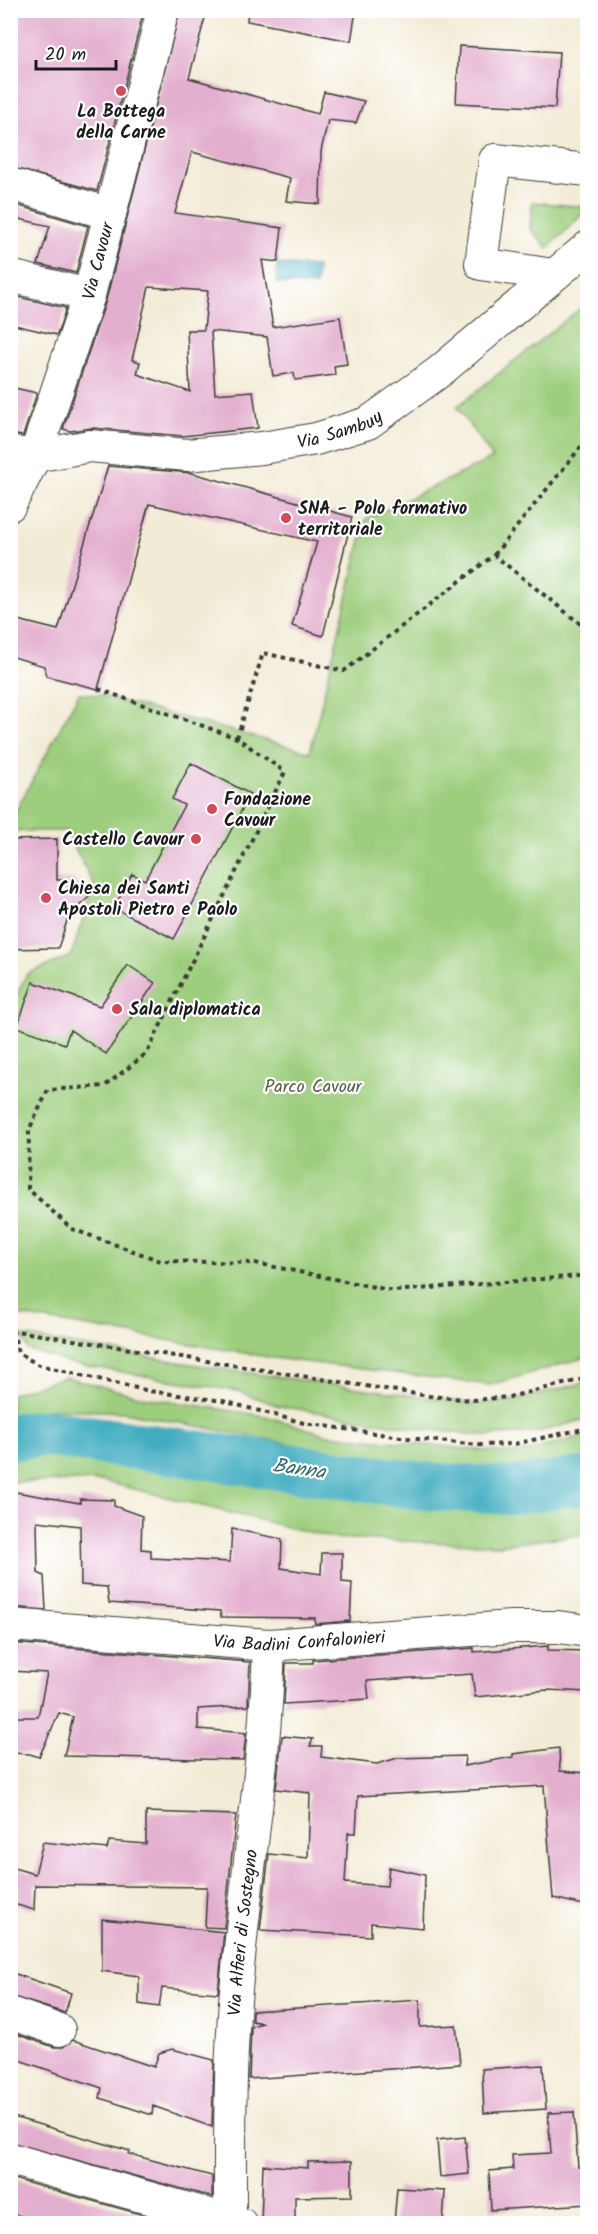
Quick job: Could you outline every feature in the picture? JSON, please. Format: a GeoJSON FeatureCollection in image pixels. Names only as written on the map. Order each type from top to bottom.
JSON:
{"type":"FeatureCollection","features":[{"type":"Feature","properties":{"kind":"street","name":"Via Cavour"},"geometry":{"type":"LineString","coordinates":[[10,505],[22,454],[89,295],[163,10]]}},
{"type":"Feature","properties":{"kind":"street"},"geometry":{"type":"LineString","coordinates":[[554,275],[481,264],[495,160],[588,170]]}},
{"type":"Feature","properties":{"kind":"street"},"geometry":{"type":"LineString","coordinates":[[10,184],[111,214]]}},
{"type":"Feature","properties":{"kind":"street","name":"Via Sambuy"},"geometry":{"type":"LineString","coordinates":[[22,454],[90,447],[187,455],[262,448],[316,439],[368,423],[439,372],[588,247]]}},
{"type":"Feature","properties":{"kind":"street"},"geometry":{"type":"LineString","coordinates":[[10,276],[89,295]]}},
{"type":"Feature","properties":{"kind":"street","name":"Via Badini Confalonieri"},"geometry":{"type":"LineString","coordinates":[[10,1625],[269,1645],[511,1627],[558,1627],[588,1631]]}},
{"type":"Feature","properties":{"kind":"street","name":"Via Alfieri di Sostegno"},"geometry":{"type":"LineString","coordinates":[[235,2222],[231,2096],[237,1981],[267,1704],[269,1645]]}},
{"type":"Feature","properties":{"kind":"street"},"geometry":{"type":"LineString","coordinates":[[10,2013],[59,2030]]}},
{"type":"Feature","properties":{"kind":"street"},"geometry":{"type":"LineString","coordinates":[[10,2159],[235,2222]]}},
{"type":"Feature","properties":{"kind":"path"},"geometry":{"type":"LineString","coordinates":[[237,738],[263,653],[344,672],[494,555],[588,438]]}},
{"type":"Feature","properties":{"kind":"path"},"geometry":{"type":"LineString","coordinates":[[494,555],[588,630]]}},
{"type":"Feature","properties":{"kind":"path"},"geometry":{"type":"LineString","coordinates":[[98,689],[237,738],[285,772],[147,1053],[105,1086],[48,1090],[29,1130],[28,1189],[72,1229],[161,1261],[255,1263],[394,1291],[580,1276],[588,1272]]}},
{"type":"Feature","properties":{"kind":"path"},"geometry":{"type":"LineString","coordinates":[[588,1378],[509,1397],[473,1400],[440,1397],[12,1330],[18,1353],[39,1365],[149,1391],[223,1401],[304,1424],[479,1445],[514,1444],[588,1428]]}},
{"type":"Feature","properties":{"kind":"green space"},"geometry":{"type":"Polygon","coordinates":[[[532,202],[587,207],[587,210],[548,248],[530,229],[532,202]]]}},
{"type":"Feature","properties":{"kind":"green space","name":"Parco Cavour"},"geometry":{"type":"Polygon","coordinates":[[[587,303],[587,1357],[490,1385],[274,1358],[11,1314],[11,1005],[27,974],[71,956],[94,885],[66,831],[11,831],[11,820],[79,693],[99,695],[310,752],[366,519],[493,458],[457,407],[587,303]]]}},
{"type":"Feature","properties":{"kind":"green space"},"geometry":{"type":"Polygon","coordinates":[[[22,1336],[221,1369],[476,1404],[516,1400],[587,1382],[587,1419],[537,1432],[487,1436],[422,1429],[279,1406],[238,1391],[73,1364],[28,1350],[22,1336]]]}},
{"type":"Feature","properties":{"kind":"green space"},"geometry":{"type":"Polygon","coordinates":[[[65,1377],[143,1397],[265,1416],[328,1435],[518,1454],[587,1435],[587,1462],[553,1470],[391,1463],[124,1412],[49,1409],[11,1424],[11,1394],[65,1377]]]}},
{"type":"Feature","properties":{"kind":"green space"},"geometry":{"type":"Polygon","coordinates":[[[61,1445],[188,1459],[424,1504],[587,1496],[587,1534],[499,1545],[332,1538],[102,1481],[11,1482],[11,1454],[61,1445]]]}},
{"type":"Feature","properties":{"kind":"water"},"geometry":{"type":"Polygon","coordinates":[[[277,264],[317,267],[316,286],[276,283],[277,264]]]}},
{"type":"Feature","properties":{"kind":"building"},"geometry":{"type":"Polygon","coordinates":[[[10,10],[144,10],[97,191],[10,167],[10,10]]]}},
{"type":"Feature","properties":{"kind":"building"},"geometry":{"type":"Polygon","coordinates":[[[180,10],[207,10],[189,78],[318,114],[324,92],[364,101],[356,123],[328,120],[321,151],[320,204],[286,201],[290,178],[192,152],[175,213],[282,228],[278,262],[262,260],[273,327],[340,317],[347,364],[334,366],[335,375],[295,380],[294,373],[273,376],[267,337],[211,331],[215,394],[253,391],[258,428],[182,436],[92,428],[70,431],[63,429],[106,300],[180,10]],[[149,287],[132,360],[140,362],[137,374],[190,392],[187,330],[204,330],[208,291],[149,287]]]}},
{"type":"Feature","properties":{"kind":"building"},"geometry":{"type":"Polygon","coordinates":[[[248,10],[356,10],[351,41],[247,21],[248,10]]]}},
{"type":"Feature","properties":{"kind":"building"},"geometry":{"type":"Polygon","coordinates":[[[459,46],[559,52],[555,108],[456,103],[459,46]]]}},
{"type":"Feature","properties":{"kind":"building"},"geometry":{"type":"Polygon","coordinates":[[[10,203],[88,226],[76,273],[38,264],[50,226],[10,217],[10,203]]]}},
{"type":"Feature","properties":{"kind":"building"},"geometry":{"type":"Polygon","coordinates":[[[10,295],[66,308],[57,335],[10,324],[10,295]]]}},
{"type":"Feature","properties":{"kind":"building"},"geometry":{"type":"Polygon","coordinates":[[[10,387],[37,393],[23,436],[10,434],[10,387]]]}},
{"type":"Feature","properties":{"kind":"building"},"geometry":{"type":"Polygon","coordinates":[[[108,466],[192,473],[352,517],[323,636],[292,626],[317,542],[149,504],[98,689],[46,676],[44,666],[10,656],[10,618],[58,630],[108,466]]]}},
{"type":"Feature","properties":{"kind":"building","name":"Castello Cavour"},"geometry":{"type":"Polygon","coordinates":[[[191,763],[250,794],[174,939],[114,908],[132,874],[145,880],[184,805],[172,799],[191,763]]]}},
{"type":"Feature","properties":{"kind":"building","name":"Chiesa dei Santi Apostoli Pietro e Paolo"},"geometry":{"type":"Polygon","coordinates":[[[57,839],[57,880],[74,880],[89,897],[69,915],[58,948],[10,949],[10,840],[57,839]]]}},
{"type":"Feature","properties":{"kind":"building"},"geometry":{"type":"Polygon","coordinates":[[[128,965],[155,983],[106,1054],[70,1030],[65,1044],[17,1027],[33,982],[100,1006],[128,965]]]}},
{"type":"Feature","properties":{"kind":"building"},"geometry":{"type":"Polygon","coordinates":[[[10,1491],[80,1503],[80,1499],[114,1500],[114,1506],[142,1516],[141,1549],[151,1550],[151,1558],[230,1562],[232,1529],[282,1539],[281,1568],[321,1574],[322,1553],[342,1553],[342,1582],[352,1583],[350,1621],[315,1624],[315,1618],[221,1617],[220,1611],[109,1603],[107,1587],[81,1585],[80,1526],[37,1521],[38,1573],[44,1576],[46,1610],[10,1607],[10,1491]]]}},
{"type":"Feature","properties":{"kind":"building"},"geometry":{"type":"Polygon","coordinates":[[[10,1643],[250,1662],[248,1706],[198,1709],[198,1729],[246,1733],[243,1760],[64,1756],[73,1717],[59,1713],[39,1757],[10,1753],[10,1717],[38,1717],[47,1673],[10,1671],[10,1643]]]}},
{"type":"Feature","properties":{"kind":"building"},"geometry":{"type":"Polygon","coordinates":[[[548,1646],[548,1650],[588,1651],[588,1692],[547,1690],[475,1697],[472,1674],[367,1681],[369,1699],[284,1704],[286,1663],[313,1663],[313,1660],[474,1648],[474,1652],[548,1646]]]}},
{"type":"Feature","properties":{"kind":"building"},"geometry":{"type":"Polygon","coordinates":[[[282,1736],[313,1739],[310,1746],[322,1746],[321,1757],[377,1764],[398,1758],[465,1756],[464,1766],[513,1757],[513,1754],[559,1748],[560,1771],[588,1773],[588,1906],[553,1898],[544,1786],[358,1796],[356,1833],[348,1833],[345,1883],[387,1886],[389,1867],[425,1875],[423,1928],[371,1923],[371,1936],[260,1930],[269,1854],[308,1858],[310,1793],[276,1789],[282,1736]]]}},
{"type":"Feature","properties":{"kind":"building"},"geometry":{"type":"Polygon","coordinates":[[[146,1812],[236,1815],[224,1928],[205,1927],[207,1887],[35,1885],[34,1910],[10,1903],[10,1867],[35,1874],[43,1842],[107,1849],[109,1841],[146,1844],[146,1812]]]}},
{"type":"Feature","properties":{"kind":"building"},"geometry":{"type":"Polygon","coordinates":[[[102,1919],[224,1932],[218,1993],[162,1988],[159,2007],[139,2004],[139,1976],[102,1971],[102,1919]]]}},
{"type":"Feature","properties":{"kind":"building"},"geometry":{"type":"Polygon","coordinates":[[[10,1972],[71,1993],[65,2013],[10,1996],[10,1972]]]}},
{"type":"Feature","properties":{"kind":"building"},"geometry":{"type":"Polygon","coordinates":[[[420,2000],[420,2027],[456,2025],[460,2064],[249,2079],[251,2026],[263,2023],[252,2021],[252,2011],[420,2000]]]}},
{"type":"Feature","properties":{"kind":"building"},"geometry":{"type":"Polygon","coordinates":[[[10,2032],[54,2047],[63,2047],[73,2040],[154,2067],[159,2053],[172,2049],[214,2060],[212,2127],[153,2106],[152,2115],[100,2098],[102,2088],[10,2057],[10,2032]]]}},
{"type":"Feature","properties":{"kind":"building"},"geometry":{"type":"Polygon","coordinates":[[[543,2065],[546,2109],[484,2113],[482,2069],[543,2065]]]}},
{"type":"Feature","properties":{"kind":"building"},"geometry":{"type":"Polygon","coordinates":[[[574,2112],[578,2167],[588,2167],[588,2204],[491,2210],[489,2171],[513,2169],[512,2155],[551,2153],[548,2113],[574,2112]]]}},
{"type":"Feature","properties":{"kind":"building"},"geometry":{"type":"Polygon","coordinates":[[[10,2116],[130,2151],[129,2154],[212,2176],[212,2197],[10,2142],[10,2116]]]}},
{"type":"Feature","properties":{"kind":"building"},"geometry":{"type":"Polygon","coordinates":[[[465,2137],[469,2174],[440,2177],[437,2140],[465,2137]]]}},
{"type":"Feature","properties":{"kind":"building"},"geometry":{"type":"Polygon","coordinates":[[[352,2161],[352,2196],[295,2197],[295,2223],[261,2223],[263,2165],[308,2168],[308,2162],[352,2161]]]}},
{"type":"Feature","properties":{"kind":"building"},"geometry":{"type":"Polygon","coordinates":[[[10,2178],[173,2223],[47,2223],[10,2213],[10,2178]]]}},
{"type":"Feature","properties":{"kind":"building"},"geometry":{"type":"Polygon","coordinates":[[[397,2188],[445,2191],[443,2223],[394,2223],[397,2188]]]}},
{"type":"Feature","properties":{"kind":"waterway","name":"Banna"},"geometry":{"type":"LineString","coordinates":[[10,1437],[46,1433],[422,1486],[511,1491],[588,1480]]}},
{"type":"Feature","properties":{"kind":"place","name":"La Bottega della Carne"},"geometry":{"type":"Point","coordinates":[121,91]}},
{"type":"Feature","properties":{"kind":"place","name":"SNA - Polo formativo territoriale"},"geometry":{"type":"Point","coordinates":[286,518]}},
{"type":"Feature","properties":{"kind":"place","name":"Fondazione Cavour"},"geometry":{"type":"Point","coordinates":[212,809]}},
{"type":"Feature","properties":{"kind":"place","name":"Castello Cavour"},"geometry":{"type":"Point","coordinates":[196,839]}},
{"type":"Feature","properties":{"kind":"place","name":"Chiesa dei Santi Apostoli Pietro e Paolo"},"geometry":{"type":"Point","coordinates":[46,898]}},
{"type":"Feature","properties":{"kind":"place","name":"Sala diplomatica"},"geometry":{"type":"Point","coordinates":[117,1009]}}]}
